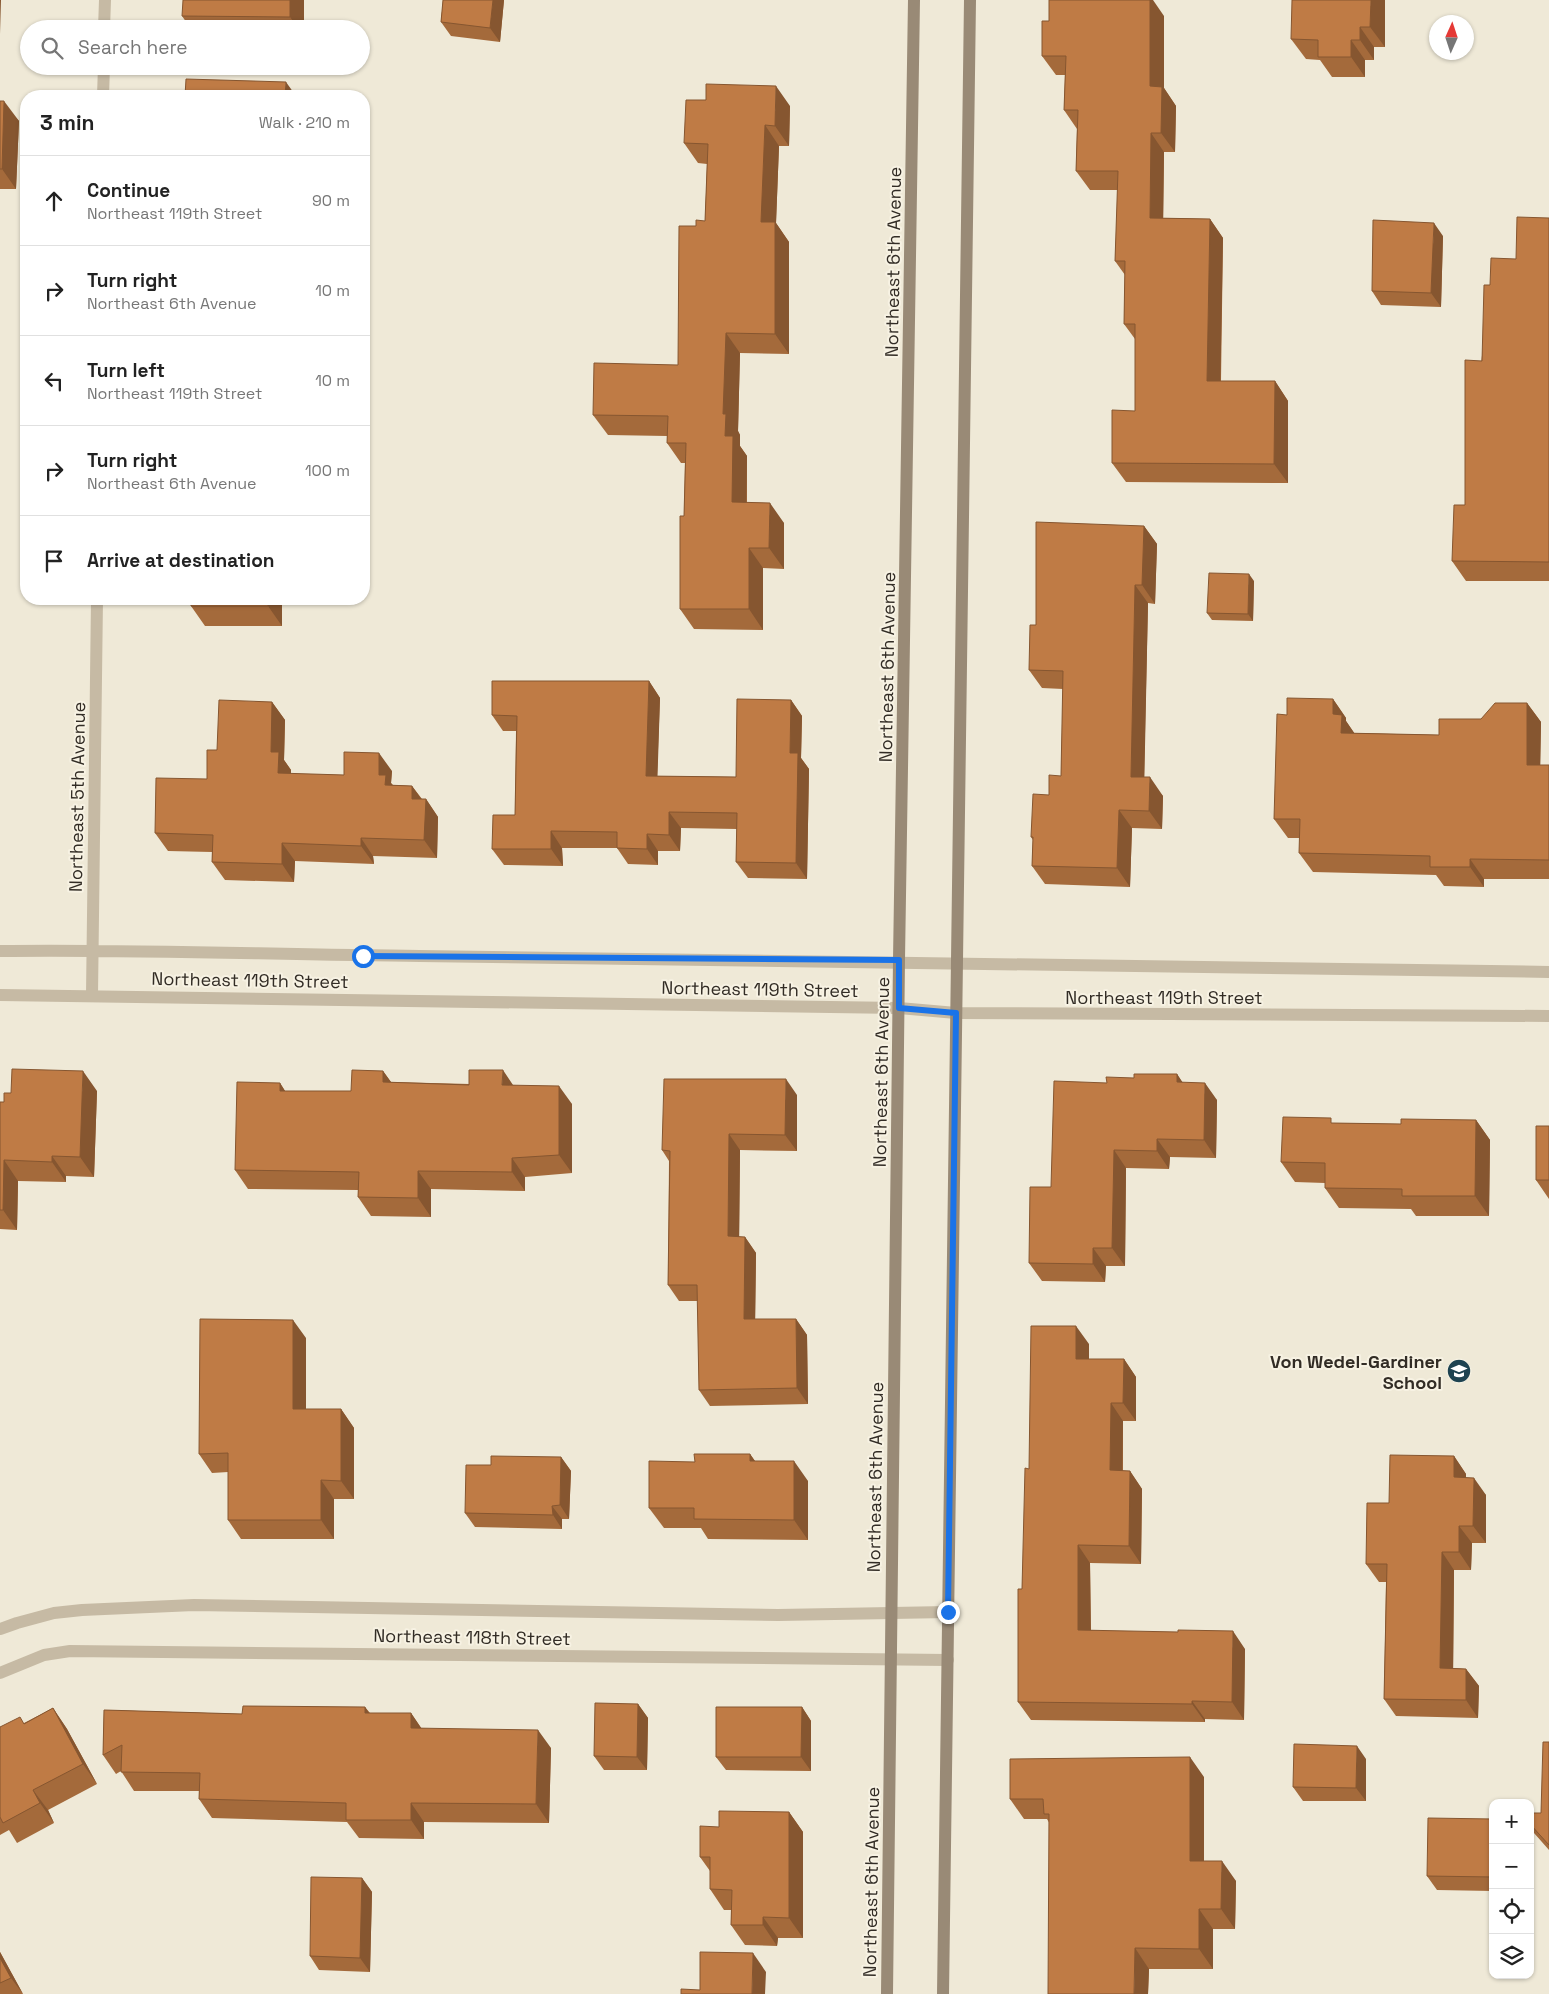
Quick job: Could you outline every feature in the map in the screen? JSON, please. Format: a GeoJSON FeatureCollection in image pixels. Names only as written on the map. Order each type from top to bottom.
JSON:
{"type":"FeatureCollection","features":[{"type":"Feature","properties":{"kind":"main road","name":"Northeast 6th Avenue"},"geometry":{"type":"LineString","coordinates":[[887,1994],[899,960],[914,0]]}},
{"type":"Feature","properties":{"kind":"main road"},"geometry":{"type":"LineString","coordinates":[[943,1994],[970,0]]}},
{"type":"Feature","properties":{"kind":"street"},"geometry":{"type":"LineString","coordinates":[[104,20],[105,0]]}},
{"type":"Feature","properties":{"kind":"street"},"geometry":{"type":"LineString","coordinates":[[103,90],[104,75]]}},
{"type":"Feature","properties":{"kind":"street","name":"Northeast 5th Avenue"},"geometry":{"type":"LineString","coordinates":[[92,995],[97,605]]}},
{"type":"Feature","properties":{"kind":"street","name":"Northeast 119th Street"},"geometry":{"type":"LineString","coordinates":[[0,951],[93,950],[354,956],[899,960],[1549,972]]}},
{"type":"Feature","properties":{"kind":"street","name":"Northeast 119th Street"},"geometry":{"type":"LineString","coordinates":[[0,995],[899,1008],[956,1013],[1549,1016]]}},
{"type":"Feature","properties":{"kind":"street","name":"Northeast 118th Street"},"geometry":{"type":"LineString","coordinates":[[0,1629],[54,1613],[194,1605],[778,1615],[891,1611],[948,1612]]}},
{"type":"Feature","properties":{"kind":"street","name":"Northeast 118th Street"},"geometry":{"type":"LineString","coordinates":[[0,1673],[44,1656],[70,1651],[948,1660]]}},
{"type":"Feature","properties":{"kind":"building"},"geometry":{"type":"Polygon","coordinates":[[[183,0],[290,0],[290,17],[182,16],[183,0]]]}},
{"type":"Feature","properties":{"kind":"building"},"geometry":{"type":"Polygon","coordinates":[[[443,0],[493,0],[490,28],[441,22],[443,0]]]}},
{"type":"Feature","properties":{"kind":"building"},"geometry":{"type":"Polygon","coordinates":[[[1049,0],[1150,0],[1150,86],[1162,87],[1161,133],[1151,133],[1150,218],[1210,219],[1207,381],[1275,381],[1274,464],[1112,463],[1112,410],[1135,411],[1135,324],[1124,324],[1125,261],[1115,261],[1118,171],[1076,171],[1078,110],[1064,110],[1066,56],[1042,56],[1042,21],[1049,21],[1049,0]]]}},
{"type":"Feature","properties":{"kind":"building"},"geometry":{"type":"Polygon","coordinates":[[[1292,0],[1371,0],[1370,27],[1360,27],[1360,40],[1351,40],[1351,57],[1318,57],[1318,40],[1291,39],[1292,0]]]}},
{"type":"Feature","properties":{"kind":"building"},"geometry":{"type":"Polygon","coordinates":[[[186,79],[286,82],[285,90],[185,90],[186,79]]]}},
{"type":"Feature","properties":{"kind":"building"},"geometry":{"type":"Polygon","coordinates":[[[706,84],[776,86],[775,126],[765,125],[761,222],[775,222],[775,334],[726,333],[723,414],[726,414],[725,436],[733,436],[732,502],[770,503],[769,548],[749,548],[749,609],[680,609],[680,516],[684,516],[686,443],[667,443],[668,416],[593,415],[594,363],[678,365],[679,226],[696,226],[696,220],[705,221],[708,144],[684,143],[686,100],[706,100],[706,84]]]}},
{"type":"Feature","properties":{"kind":"building"},"geometry":{"type":"Polygon","coordinates":[[[0,101],[4,101],[2,169],[0,169],[0,101]]]}},
{"type":"Feature","properties":{"kind":"building"},"geometry":{"type":"Polygon","coordinates":[[[1517,217],[1549,218],[1549,562],[1452,561],[1454,505],[1465,505],[1465,360],[1482,361],[1484,285],[1490,285],[1491,258],[1516,259],[1517,217]]]}},
{"type":"Feature","properties":{"kind":"building"},"geometry":{"type":"Polygon","coordinates":[[[1373,220],[1434,223],[1431,293],[1372,291],[1373,220]]]}},
{"type":"Feature","properties":{"kind":"building"},"geometry":{"type":"Polygon","coordinates":[[[1036,522],[1144,526],[1142,585],[1135,585],[1131,777],[1150,777],[1149,811],[1119,810],[1117,868],[1032,866],[1033,794],[1049,795],[1049,775],[1061,776],[1063,671],[1029,670],[1030,625],[1036,625],[1036,522]]]}},
{"type":"Feature","properties":{"kind":"building"},"geometry":{"type":"Polygon","coordinates":[[[1209,573],[1249,574],[1248,614],[1207,613],[1209,573]]]}},
{"type":"Feature","properties":{"kind":"building"},"geometry":{"type":"Polygon","coordinates":[[[191,605],[268,605],[268,606],[191,605]]]}},
{"type":"Feature","properties":{"kind":"building"},"geometry":{"type":"Polygon","coordinates":[[[492,681],[649,681],[646,776],[736,777],[737,699],[791,700],[790,753],[798,753],[796,863],[736,862],[737,813],[669,812],[669,835],[647,834],[647,849],[617,848],[617,832],[551,831],[551,849],[492,849],[493,815],[515,815],[517,716],[492,715],[492,681]]]}},
{"type":"Feature","properties":{"kind":"building"},"geometry":{"type":"Polygon","coordinates":[[[1287,698],[1333,699],[1333,714],[1342,715],[1341,733],[1439,735],[1439,719],[1481,719],[1495,703],[1527,703],[1527,765],[1549,765],[1549,860],[1470,859],[1470,867],[1430,867],[1430,856],[1299,853],[1300,819],[1274,819],[1277,714],[1287,715],[1287,698]]]}},
{"type":"Feature","properties":{"kind":"building"},"geometry":{"type":"Polygon","coordinates":[[[219,700],[272,702],[271,752],[279,752],[278,773],[344,775],[344,752],[379,753],[379,775],[386,775],[385,785],[412,786],[412,799],[426,799],[424,840],[361,838],[361,846],[282,843],[282,864],[212,862],[213,835],[155,833],[156,778],[207,779],[207,750],[217,750],[219,700]]]}},
{"type":"Feature","properties":{"kind":"building"},"geometry":{"type":"Polygon","coordinates":[[[12,1069],[83,1071],[80,1157],[52,1156],[52,1162],[4,1160],[3,1210],[0,1210],[0,1102],[4,1102],[4,1093],[11,1093],[12,1069]]]}},
{"type":"Feature","properties":{"kind":"building"},"geometry":{"type":"Polygon","coordinates":[[[352,1070],[383,1071],[383,1082],[469,1085],[469,1070],[503,1070],[502,1085],[559,1086],[559,1155],[512,1158],[512,1172],[418,1171],[418,1198],[358,1197],[359,1172],[235,1170],[237,1082],[280,1083],[280,1091],[351,1091],[352,1070]]]}},
{"type":"Feature","properties":{"kind":"building"},"geometry":{"type":"Polygon","coordinates":[[[1134,1074],[1177,1074],[1177,1082],[1205,1083],[1204,1140],[1157,1139],[1157,1151],[1114,1150],[1112,1248],[1093,1248],[1093,1264],[1029,1263],[1030,1187],[1051,1187],[1054,1081],[1107,1083],[1106,1077],[1134,1078],[1134,1074]]]}},
{"type":"Feature","properties":{"kind":"building"},"geometry":{"type":"Polygon","coordinates":[[[664,1079],[786,1079],[785,1135],[729,1134],[728,1236],[745,1237],[744,1319],[796,1319],[797,1388],[699,1390],[697,1285],[668,1285],[670,1151],[662,1150],[664,1079]]]}},
{"type":"Feature","properties":{"kind":"building"},"geometry":{"type":"Polygon","coordinates":[[[1283,1117],[1331,1118],[1331,1123],[1401,1124],[1401,1119],[1476,1120],[1475,1196],[1402,1196],[1402,1189],[1325,1188],[1325,1163],[1281,1162],[1283,1117]]]}},
{"type":"Feature","properties":{"kind":"building"},"geometry":{"type":"Polygon","coordinates":[[[1536,1126],[1549,1126],[1549,1180],[1536,1180],[1536,1126]]]}},
{"type":"Feature","properties":{"kind":"building"},"geometry":{"type":"Polygon","coordinates":[[[200,1319],[293,1320],[293,1409],[341,1409],[341,1481],[321,1480],[321,1520],[228,1520],[228,1453],[199,1454],[200,1319]]]}},
{"type":"Feature","properties":{"kind":"building"},"geometry":{"type":"Polygon","coordinates":[[[1031,1326],[1076,1326],[1076,1359],[1124,1359],[1123,1403],[1111,1403],[1110,1470],[1130,1471],[1129,1546],[1078,1545],[1078,1630],[1233,1631],[1232,1702],[1192,1701],[1192,1704],[1018,1702],[1018,1589],[1022,1589],[1025,1468],[1029,1469],[1031,1326]]]}},
{"type":"Feature","properties":{"kind":"building"},"geometry":{"type":"Polygon","coordinates":[[[694,1454],[750,1454],[750,1461],[794,1461],[794,1520],[694,1519],[694,1508],[649,1508],[649,1461],[695,1462],[694,1454]]]}},
{"type":"Feature","properties":{"kind":"building"},"geometry":{"type":"Polygon","coordinates":[[[1390,1455],[1454,1456],[1454,1477],[1474,1478],[1473,1526],[1459,1526],[1459,1552],[1442,1552],[1440,1668],[1466,1669],[1466,1700],[1384,1699],[1387,1564],[1366,1564],[1367,1503],[1389,1503],[1390,1455]]]}},
{"type":"Feature","properties":{"kind":"building"},"geometry":{"type":"Polygon","coordinates":[[[491,1456],[561,1457],[560,1505],[552,1506],[553,1515],[465,1513],[466,1465],[491,1465],[491,1456]]]}},
{"type":"Feature","properties":{"kind":"building"},"geometry":{"type":"Polygon","coordinates":[[[595,1703],[638,1704],[637,1757],[594,1756],[595,1703]]]}},
{"type":"Feature","properties":{"kind":"building"},"geometry":{"type":"Polygon","coordinates":[[[243,1706],[365,1707],[365,1713],[411,1713],[411,1728],[538,1730],[536,1804],[411,1803],[411,1820],[346,1820],[346,1803],[199,1799],[200,1773],[121,1772],[122,1745],[103,1755],[104,1710],[242,1714],[243,1706]]]}},
{"type":"Feature","properties":{"kind":"building"},"geometry":{"type":"Polygon","coordinates":[[[716,1707],[802,1707],[801,1757],[716,1757],[716,1707]]]}},
{"type":"Feature","properties":{"kind":"building"},"geometry":{"type":"Polygon","coordinates":[[[53,1708],[83,1764],[33,1790],[40,1803],[3,1823],[0,1817],[0,1727],[20,1717],[24,1724],[53,1708]]]}},
{"type":"Feature","properties":{"kind":"building"},"geometry":{"type":"Polygon","coordinates":[[[1543,1742],[1549,1742],[1549,1845],[1534,1828],[1534,1813],[1541,1813],[1543,1742]]]}},
{"type":"Feature","properties":{"kind":"building"},"geometry":{"type":"Polygon","coordinates":[[[1294,1744],[1357,1746],[1356,1788],[1293,1787],[1294,1744]]]}},
{"type":"Feature","properties":{"kind":"building"},"geometry":{"type":"Polygon","coordinates":[[[1190,1757],[1190,1861],[1222,1861],[1221,1909],[1199,1909],[1199,1949],[1135,1948],[1134,1994],[1048,1994],[1049,1814],[1044,1814],[1043,1799],[1010,1799],[1010,1759],[1190,1757]]]}},
{"type":"Feature","properties":{"kind":"building"},"geometry":{"type":"Polygon","coordinates":[[[719,1811],[789,1812],[789,1918],[763,1917],[763,1925],[731,1925],[732,1890],[710,1889],[710,1857],[700,1857],[700,1826],[719,1827],[719,1811]]]}},
{"type":"Feature","properties":{"kind":"building"},"geometry":{"type":"Polygon","coordinates":[[[1428,1818],[1489,1819],[1489,1877],[1427,1876],[1428,1818]]]}},
{"type":"Feature","properties":{"kind":"building"},"geometry":{"type":"Polygon","coordinates":[[[311,1877],[362,1878],[360,1958],[310,1956],[311,1877]]]}},
{"type":"Feature","properties":{"kind":"building"},"geometry":{"type":"Polygon","coordinates":[[[700,1952],[753,1953],[752,1994],[681,1994],[681,1989],[700,1990],[700,1952]]]}},
{"type":"Feature","properties":{"kind":"building"},"geometry":{"type":"Polygon","coordinates":[[[0,1958],[11,1978],[0,1983],[0,1958]]]}},
{"type":"Feature","properties":{"kind":"place","name":"Von Wedel-Gardiner School"},"geometry":{"type":"Point","coordinates":[1459,1371]}},
{"type":"Feature","properties":{"kind":"route"},"geometry":{"type":"LineString","coordinates":[[363,956],[899,960],[899,1008],[956,1013],[948,1612]]}}]}
